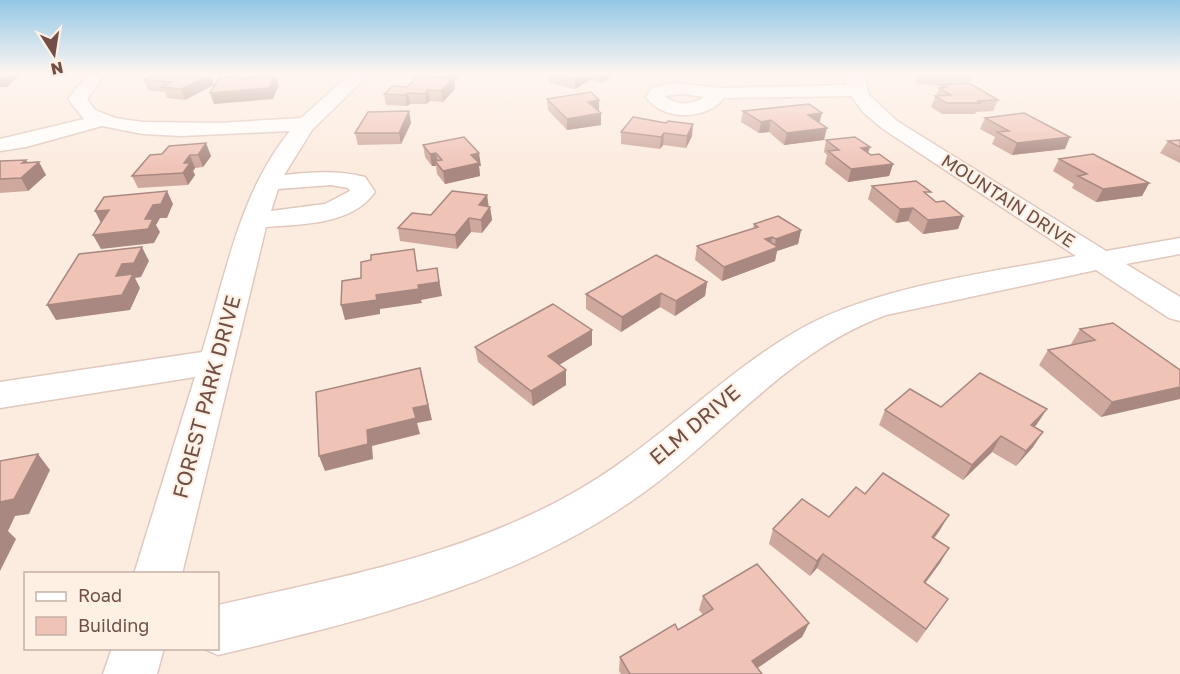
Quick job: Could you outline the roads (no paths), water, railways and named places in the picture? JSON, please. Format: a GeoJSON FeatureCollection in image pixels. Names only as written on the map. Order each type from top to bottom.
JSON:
{"type":"FeatureCollection","features":[{"type":"Feature","properties":{"kind":"street"},"geometry":{"type":"LineString","coordinates":[[72,105],[69,110],[99,121],[156,129],[307,124]]}},
{"type":"Feature","properties":{"kind":"street","name":"FOREST PARK DRIVE"},"geometry":{"type":"LineString","coordinates":[[158,572],[256,220],[269,183],[292,141],[324,105]]}},
{"type":"Feature","properties":{"kind":"street","name":"MOUNTAIN DRIVE"},"geometry":{"type":"LineString","coordinates":[[868,105],[890,125],[1180,311]]}},
{"type":"Feature","properties":{"kind":"street"},"geometry":{"type":"LineString","coordinates":[[0,145],[26,141],[99,121]]}},
{"type":"Feature","properties":{"kind":"street"},"geometry":{"type":"LineString","coordinates":[[256,220],[336,209],[351,203],[363,192],[357,182],[340,178],[269,183]]}},
{"type":"Feature","properties":{"kind":"street","name":"ELM DRIVE"},"geometry":{"type":"LineString","coordinates":[[219,630],[406,586],[498,553],[535,536],[629,480],[789,350],[848,318],[902,301],[1180,246]]}},
{"type":"Feature","properties":{"kind":"street"},"geometry":{"type":"LineString","coordinates":[[0,395],[216,362]]}},
{"type":"Feature","properties":{"kind":"street"},"geometry":{"type":"LineString","coordinates":[[130,674],[137,650]]}}]}
